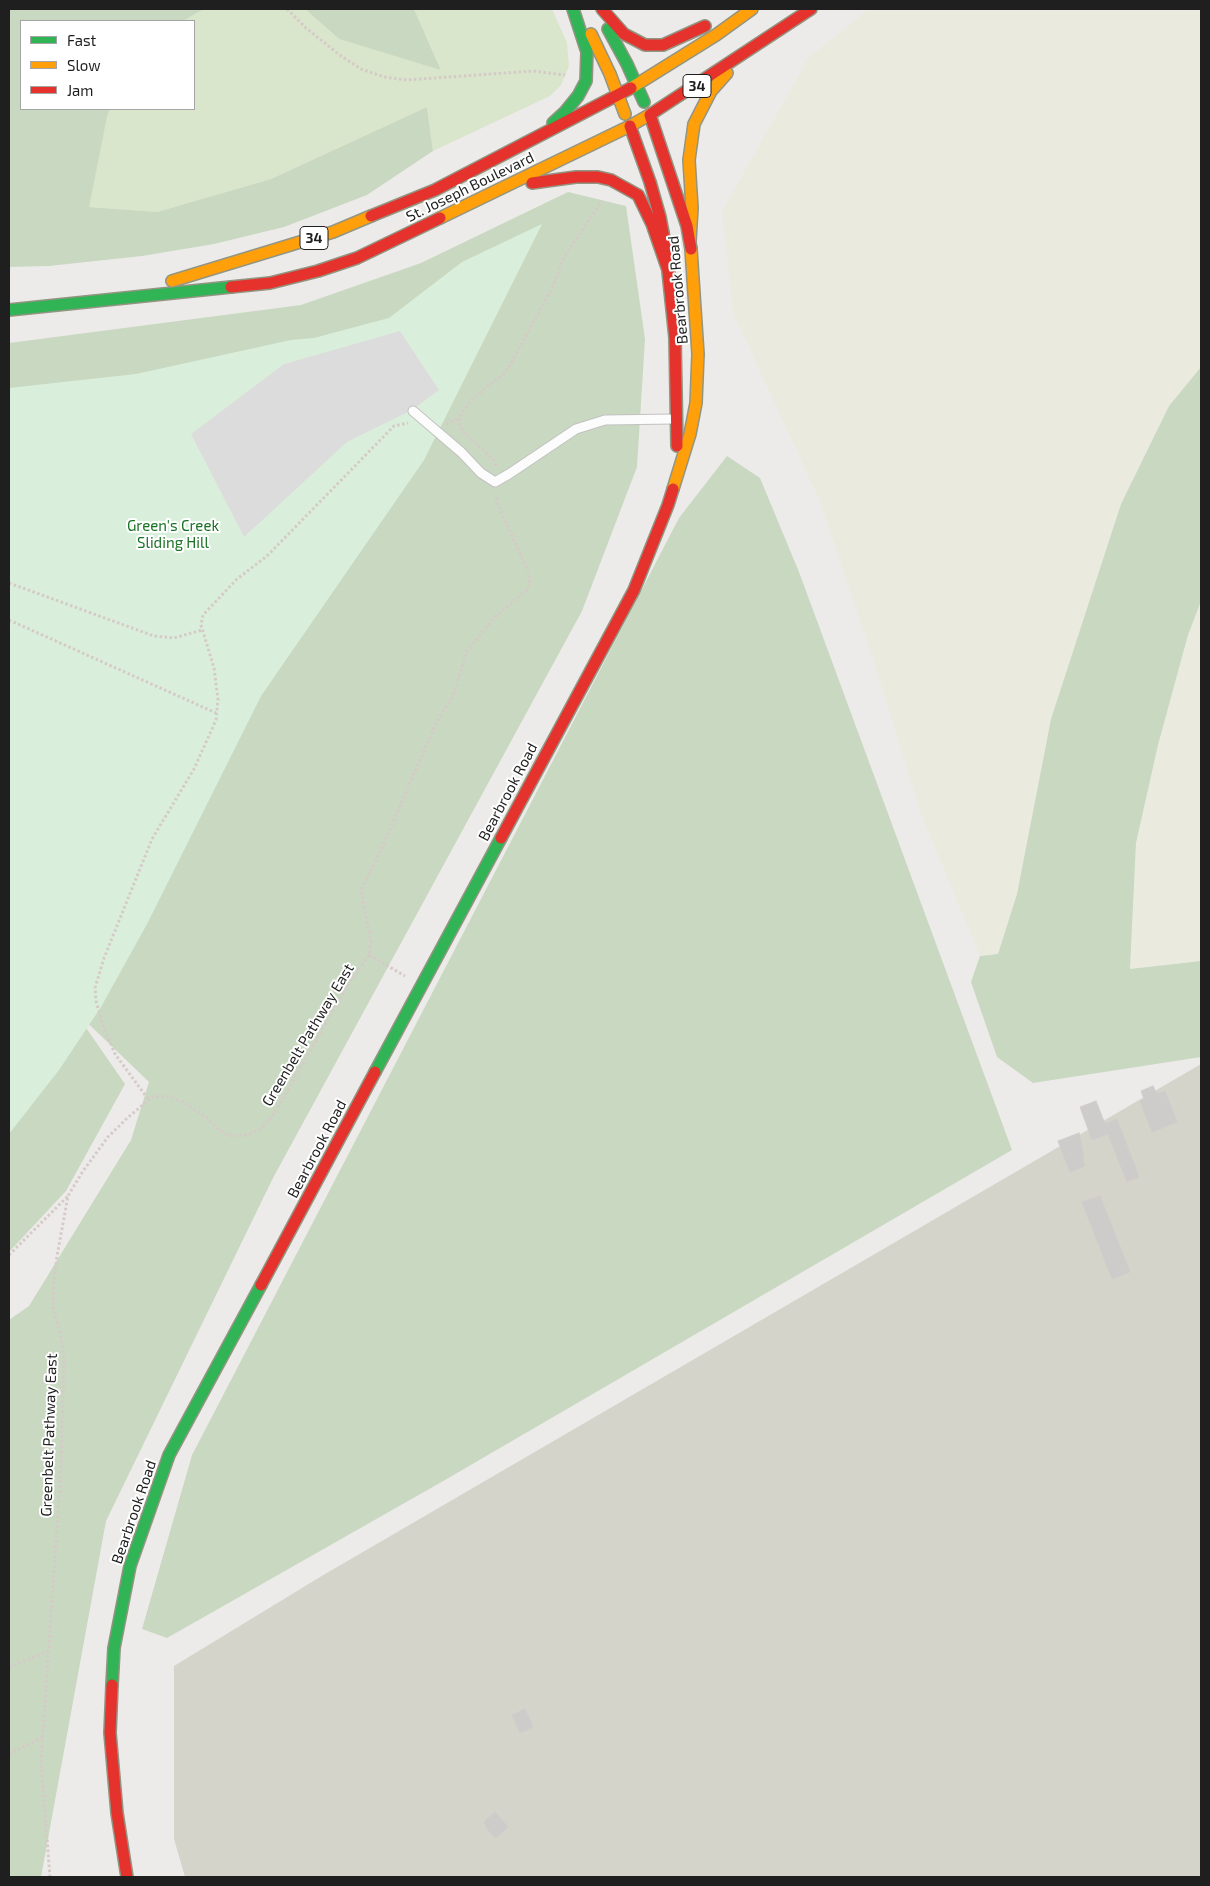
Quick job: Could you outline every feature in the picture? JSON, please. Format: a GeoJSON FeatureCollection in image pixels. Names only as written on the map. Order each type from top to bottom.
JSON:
{"type":"FeatureCollection","features":[{"type":"Feature","properties":{"kind":"main road"},"geometry":{"type":"LineString","coordinates":[[511,152],[548,128],[565,112],[578,96],[586,81],[587,52],[573,9]]}},
{"type":"Feature","properties":{"kind":"main road","name":"Bearbrook Road"},"geometry":{"type":"LineString","coordinates":[[578,9],[610,74],[630,126],[660,217],[669,273],[675,338],[678,469]]}},
{"type":"Feature","properties":{"kind":"main road","name":"Bearbrook Road"},"geometry":{"type":"LineString","coordinates":[[127,1877],[117,1813],[110,1733],[114,1648],[130,1566],[169,1455],[634,590],[665,513],[690,434],[696,403],[698,354],[690,240],[687,226],[650,115],[627,64],[597,9]]}},
{"type":"Feature","properties":{"kind":"main road"},"geometry":{"type":"LineString","coordinates":[[602,9],[624,34],[645,45],[663,45],[698,30],[713,21]]}},
{"type":"Feature","properties":{"kind":"main road","name":"St. Joseph Boulevard"},"geometry":{"type":"LineString","coordinates":[[108,300],[333,232],[435,190],[636,86],[716,35],[752,9]]}},
{"type":"Feature","properties":{"kind":"main road","name":"St. Joseph Boulevard"},"geometry":{"type":"LineString","coordinates":[[10,310],[270,283],[318,272],[357,258],[630,126],[743,56],[810,9]]}},
{"type":"Feature","properties":{"kind":"main road"},"geometry":{"type":"LineString","coordinates":[[690,240],[692,208],[689,160],[694,124],[711,90],[743,56]]}},
{"type":"Feature","properties":{"kind":"main road"},"geometry":{"type":"LineString","coordinates":[[505,186],[598,177],[611,180],[626,187],[638,195],[646,208],[669,273]]}},
{"type":"Feature","properties":{"kind":"lane"},"geometry":{"type":"LineString","coordinates":[[414,411],[423,421],[461,452],[481,473],[495,482],[576,429],[605,420],[676,419]]}},
{"type":"Feature","properties":{"kind":"path"},"geometry":{"type":"LineString","coordinates":[[288,9],[313,34],[341,56],[361,69],[384,77],[408,80],[533,71],[555,72],[572,76]]}},
{"type":"Feature","properties":{"kind":"path"},"geometry":{"type":"LineString","coordinates":[[148,1099],[115,1054],[98,1009],[95,988],[104,958],[152,839],[194,769],[216,720],[218,699],[214,668],[201,625],[204,612],[237,579],[267,556],[394,426],[423,421],[445,424],[459,417],[474,397],[505,373],[553,286],[564,257],[604,197]]}},
{"type":"Feature","properties":{"kind":"path","name":"Greenbelt Pathway East"},"geometry":{"type":"LineString","coordinates":[[50,1877],[42,1779],[43,1737],[61,1468],[64,1358],[53,1307],[57,1256],[68,1196],[83,1171],[108,1137],[148,1099],[166,1096],[183,1102],[202,1114],[217,1128],[233,1136],[256,1132],[265,1125],[276,1111],[347,986],[369,955],[370,942],[361,890],[380,852],[437,721],[453,696],[467,651],[495,617],[528,589],[530,580],[528,571],[498,504],[495,482],[496,467],[493,459],[463,432],[459,417]]}},
{"type":"Feature","properties":{"kind":"path"},"geometry":{"type":"LineString","coordinates":[[9,583],[154,636],[174,638],[202,630]]}},
{"type":"Feature","properties":{"kind":"path"},"geometry":{"type":"LineString","coordinates":[[9,620],[216,713]]}},
{"type":"Feature","properties":{"kind":"path"},"geometry":{"type":"LineString","coordinates":[[369,955],[421,986]]}},
{"type":"Feature","properties":{"kind":"path"},"geometry":{"type":"LineString","coordinates":[[9,1255],[68,1196]]}},
{"type":"Feature","properties":{"kind":"path"},"geometry":{"type":"LineString","coordinates":[[9,1667],[49,1651]]}},
{"type":"Feature","properties":{"kind":"path"},"geometry":{"type":"LineString","coordinates":[[9,1754],[43,1737]]}},
{"type":"Feature","properties":{"kind":"shaded area"},"geometry":{"type":"Polygon","coordinates":[[[869,9],[1201,9],[1201,367],[1169,406],[1121,504],[1051,719],[1017,894],[998,954],[980,956],[921,814],[872,656],[819,499],[733,313],[722,211],[809,57],[869,9]]]}},
{"type":"Feature","properties":{"kind":"shaded area"},"geometry":{"type":"Polygon","coordinates":[[[400,331],[439,390],[412,410],[347,442],[244,537],[191,434],[284,364],[400,331]]]}},
{"type":"Feature","properties":{"kind":"shaded area"},"geometry":{"type":"Polygon","coordinates":[[[1201,601],[1201,961],[1130,969],[1136,843],[1158,745],[1188,635],[1201,601]]]}},
{"type":"Feature","properties":{"kind":"shaded area"},"geometry":{"type":"Polygon","coordinates":[[[1201,1064],[1201,1877],[185,1877],[174,1839],[174,1666],[320,1577],[1201,1064]]]}},
{"type":"Feature","properties":{"kind":"green space"},"geometry":{"type":"Polygon","coordinates":[[[9,9],[204,9],[185,20],[20,20],[20,110],[110,110],[89,207],[157,212],[271,179],[427,107],[433,151],[367,195],[284,227],[214,244],[142,256],[49,266],[9,267],[9,9]]]}},
{"type":"Feature","properties":{"kind":"green space"},"geometry":{"type":"Polygon","coordinates":[[[204,9],[305,9],[339,39],[441,69],[414,9],[552,9],[567,43],[569,66],[561,85],[550,96],[433,151],[427,107],[271,179],[157,212],[88,207],[110,110],[195,110],[195,20],[185,20],[204,9]]]}},
{"type":"Feature","properties":{"kind":"green space"},"geometry":{"type":"Polygon","coordinates":[[[305,9],[414,9],[441,70],[339,39],[305,9]]]}},
{"type":"Feature","properties":{"kind":"green space"},"geometry":{"type":"Polygon","coordinates":[[[568,192],[626,206],[645,339],[637,467],[582,611],[273,1178],[106,1521],[41,1877],[9,1877],[9,1320],[29,1306],[131,1140],[149,1082],[73,1009],[125,1084],[66,1191],[9,1252],[9,343],[301,305],[421,263],[568,192]]]}},
{"type":"Feature","properties":{"kind":"green space","name":"Green's Creek Sliding Hill"},"geometry":{"type":"Polygon","coordinates":[[[542,224],[424,460],[261,696],[147,924],[101,1007],[59,1070],[9,1134],[9,388],[136,374],[291,340],[314,338],[389,318],[462,262],[542,224]]]}},
{"type":"Feature","properties":{"kind":"green space"},"geometry":{"type":"Polygon","coordinates":[[[1201,367],[1201,601],[1188,635],[1158,745],[1136,843],[1130,969],[1201,961],[1201,1057],[1033,1083],[997,1057],[971,982],[980,956],[998,954],[1017,894],[1051,719],[1121,504],[1169,406],[1201,367]]]}},
{"type":"Feature","properties":{"kind":"green space"},"geometry":{"type":"Polygon","coordinates":[[[727,456],[760,478],[799,572],[1012,1150],[445,1480],[167,1638],[142,1629],[192,1455],[679,518],[727,456]]]}},
{"type":"Feature","properties":{"kind":"building"},"geometry":{"type":"Polygon","coordinates":[[[1153,1086],[1157,1094],[1165,1091],[1177,1122],[1152,1132],[1140,1101],[1144,1099],[1141,1091],[1153,1086]]]}},
{"type":"Feature","properties":{"kind":"building"},"geometry":{"type":"Polygon","coordinates":[[[1096,1101],[1105,1124],[1117,1119],[1139,1177],[1127,1182],[1108,1134],[1092,1140],[1080,1107],[1096,1101]]]}},
{"type":"Feature","properties":{"kind":"building"},"geometry":{"type":"Polygon","coordinates":[[[1079,1133],[1084,1158],[1082,1158],[1085,1166],[1070,1172],[1058,1141],[1079,1133]]]}},
{"type":"Feature","properties":{"kind":"building"},"geometry":{"type":"Polygon","coordinates":[[[1100,1196],[1130,1272],[1112,1279],[1082,1202],[1100,1196]]]}},
{"type":"Feature","properties":{"kind":"building"},"geometry":{"type":"Polygon","coordinates":[[[525,1709],[533,1727],[520,1733],[512,1715],[525,1709]]]}},
{"type":"Feature","properties":{"kind":"building"},"geometry":{"type":"Polygon","coordinates":[[[495,1812],[508,1827],[496,1838],[488,1830],[484,1822],[495,1812]]]}},
{"type":"Feature","properties":{"kind":"traffic: fast"},"geometry":{"type":"LineString","coordinates":[[553,123],[578,96],[586,81],[587,52],[573,9]]}},
{"type":"Feature","properties":{"kind":"traffic: fast"},"geometry":{"type":"LineString","coordinates":[[608,29],[627,64],[644,102]]}},
{"type":"Feature","properties":{"kind":"traffic: fast"},"geometry":{"type":"LineString","coordinates":[[9,310],[231,287]]}},
{"type":"Feature","properties":{"kind":"traffic: fast"},"geometry":{"type":"LineString","coordinates":[[375,1072],[501,838]]}},
{"type":"Feature","properties":{"kind":"traffic: fast"},"geometry":{"type":"LineString","coordinates":[[112,1685],[114,1648],[130,1566],[169,1455],[261,1285]]}},
{"type":"Feature","properties":{"kind":"traffic: slow"},"geometry":{"type":"LineString","coordinates":[[631,88],[716,35],[752,9]]}},
{"type":"Feature","properties":{"kind":"traffic: slow"},"geometry":{"type":"LineString","coordinates":[[591,34],[610,74],[625,114]]}},
{"type":"Feature","properties":{"kind":"traffic: slow"},"geometry":{"type":"LineString","coordinates":[[690,241],[692,208],[689,160],[694,124],[711,91],[727,73]]}},
{"type":"Feature","properties":{"kind":"traffic: slow"},"geometry":{"type":"LineString","coordinates":[[440,218],[651,114]]}},
{"type":"Feature","properties":{"kind":"traffic: slow"},"geometry":{"type":"LineString","coordinates":[[172,281],[333,232],[371,216]]}},
{"type":"Feature","properties":{"kind":"traffic: slow"},"geometry":{"type":"LineString","coordinates":[[673,489],[690,434],[696,403],[698,354],[691,249]]}},
{"type":"Feature","properties":{"kind":"traffic: jam"},"geometry":{"type":"LineString","coordinates":[[602,9],[624,34],[645,45],[663,45],[705,26]]}},
{"type":"Feature","properties":{"kind":"traffic: jam"},"geometry":{"type":"LineString","coordinates":[[651,114],[811,9]]}},
{"type":"Feature","properties":{"kind":"traffic: jam"},"geometry":{"type":"LineString","coordinates":[[371,216],[435,190],[631,88]]}},
{"type":"Feature","properties":{"kind":"traffic: jam"},"geometry":{"type":"LineString","coordinates":[[650,115],[687,226],[691,249]]}},
{"type":"Feature","properties":{"kind":"traffic: jam"},"geometry":{"type":"LineString","coordinates":[[630,126],[650,182],[665,243],[675,338],[677,446]]}},
{"type":"Feature","properties":{"kind":"traffic: jam"},"geometry":{"type":"LineString","coordinates":[[532,183],[576,177],[598,177],[611,180],[638,195],[652,224],[669,273]]}},
{"type":"Feature","properties":{"kind":"traffic: jam"},"geometry":{"type":"LineString","coordinates":[[231,287],[270,283],[318,271],[357,258],[440,218]]}},
{"type":"Feature","properties":{"kind":"traffic: jam"},"geometry":{"type":"LineString","coordinates":[[501,838],[634,590],[673,489]]}},
{"type":"Feature","properties":{"kind":"traffic: jam"},"geometry":{"type":"LineString","coordinates":[[261,1285],[375,1072]]}},
{"type":"Feature","properties":{"kind":"traffic: jam"},"geometry":{"type":"LineString","coordinates":[[112,1685],[110,1733],[117,1813],[127,1877]]}}]}
